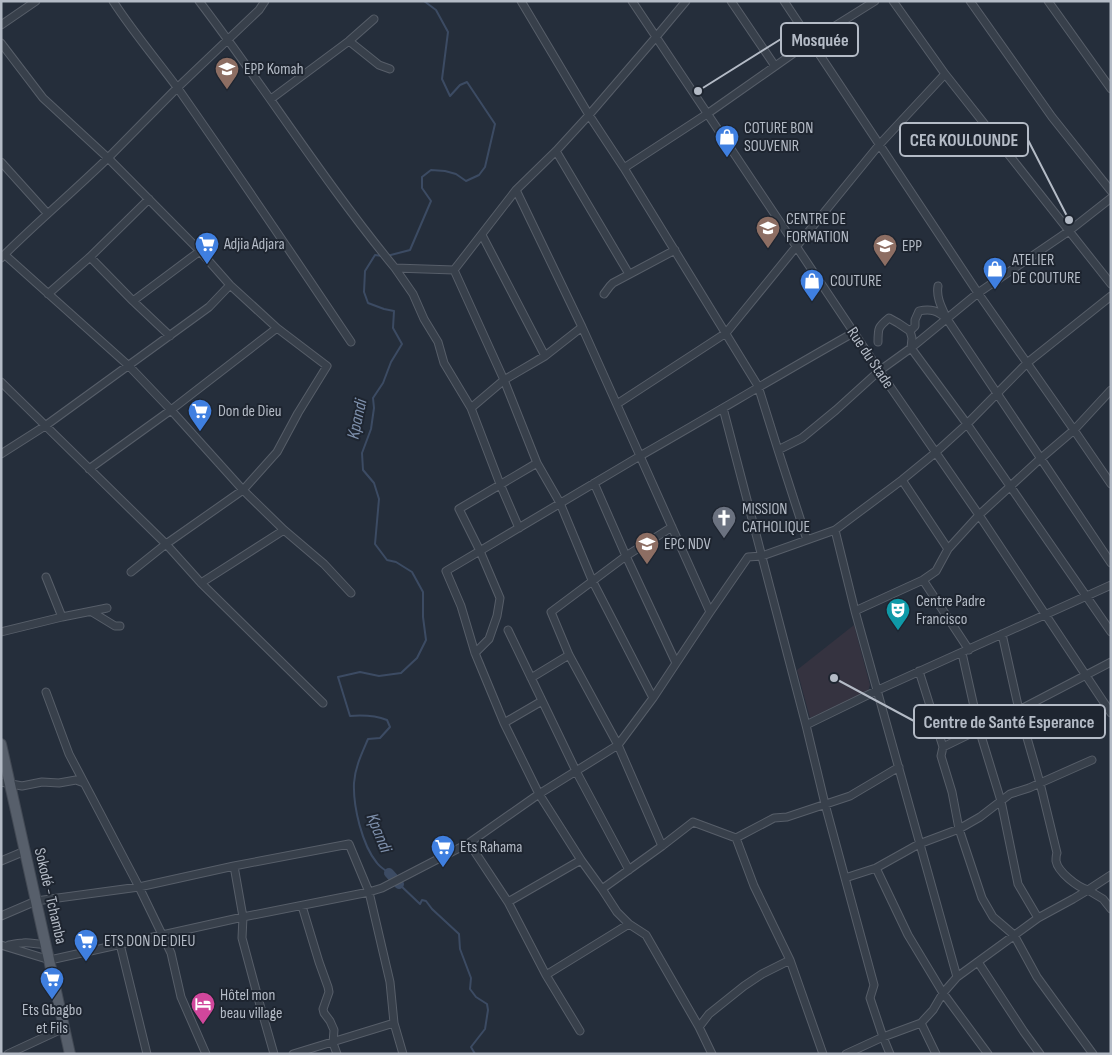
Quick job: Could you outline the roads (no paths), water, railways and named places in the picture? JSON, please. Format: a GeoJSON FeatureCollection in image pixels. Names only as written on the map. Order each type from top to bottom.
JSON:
{"type":"FeatureCollection","features":[{"type":"Feature","properties":{"kind":"main road","name":"Sokodé - Tchamba"},"geometry":{"type":"LineString","coordinates":[[1,744],[6,784],[25,851],[70,1054]]}},
{"type":"Feature","properties":{"kind":"street"},"geometry":{"type":"LineString","coordinates":[[1,25],[36,1]]}},
{"type":"Feature","properties":{"kind":"street"},"geometry":{"type":"LineString","coordinates":[[113,1],[177,88],[351,342]]}},
{"type":"Feature","properties":{"kind":"street"},"geometry":{"type":"LineString","coordinates":[[199,1],[356,220],[414,294],[424,319],[438,342],[444,363],[471,408],[519,528]]}},
{"type":"Feature","properties":{"kind":"street"},"geometry":{"type":"LineString","coordinates":[[265,1],[259,10],[177,88],[108,158],[3,256],[129,366],[243,490],[284,530],[324,564],[351,592]]}},
{"type":"Feature","properties":{"kind":"street"},"geometry":{"type":"LineString","coordinates":[[520,1],[758,386],[807,540]]}},
{"type":"Feature","properties":{"kind":"street","name":"Rue du Stade"},"geometry":{"type":"LineString","coordinates":[[632,1],[853,333],[979,515],[1111,713]]}},
{"type":"Feature","properties":{"kind":"street"},"geometry":{"type":"LineString","coordinates":[[454,270],[516,190],[589,115],[686,1]]}},
{"type":"Feature","properties":{"kind":"street"},"geometry":{"type":"LineString","coordinates":[[731,1],[775,66]]}},
{"type":"Feature","properties":{"kind":"street"},"geometry":{"type":"LineString","coordinates":[[784,1],[978,293],[1111,484]]}},
{"type":"Feature","properties":{"kind":"street"},"geometry":{"type":"LineString","coordinates":[[624,168],[707,114],[811,41],[875,1]]}},
{"type":"Feature","properties":{"kind":"street"},"geometry":{"type":"LineString","coordinates":[[893,1],[945,74],[1111,284]]}},
{"type":"Feature","properties":{"kind":"street"},"geometry":{"type":"LineString","coordinates":[[970,1],[1052,117],[1111,191]]}},
{"type":"Feature","properties":{"kind":"street"},"geometry":{"type":"LineString","coordinates":[[1048,1],[1111,89]]}},
{"type":"Feature","properties":{"kind":"street"},"geometry":{"type":"LineString","coordinates":[[271,99],[349,41],[374,19]]}},
{"type":"Feature","properties":{"kind":"street"},"geometry":{"type":"LineString","coordinates":[[349,41],[379,65],[390,69]]}},
{"type":"Feature","properties":{"kind":"street"},"geometry":{"type":"LineString","coordinates":[[1,42],[43,98],[108,158],[200,251],[230,285],[278,328],[327,366],[298,412],[277,452],[243,490],[166,544],[131,572]]}},
{"type":"Feature","properties":{"kind":"street"},"geometry":{"type":"LineString","coordinates":[[617,404],[726,333],[880,145],[945,74]]}},
{"type":"Feature","properties":{"kind":"street"},"geometry":{"type":"LineString","coordinates":[[556,151],[629,274]]}},
{"type":"Feature","properties":{"kind":"street"},"geometry":{"type":"LineString","coordinates":[[1,162],[47,214]]}},
{"type":"Feature","properties":{"kind":"street"},"geometry":{"type":"LineString","coordinates":[[516,190],[582,327],[710,612]]}},
{"type":"Feature","properties":{"kind":"street"},"geometry":{"type":"LineString","coordinates":[[778,450],[802,438],[879,371],[912,348],[978,293],[1069,232],[1111,198]]}},
{"type":"Feature","properties":{"kind":"street"},"geometry":{"type":"LineString","coordinates":[[48,294],[90,257],[149,200]]}},
{"type":"Feature","properties":{"kind":"street"},"geometry":{"type":"LineString","coordinates":[[482,235],[545,356]]}},
{"type":"Feature","properties":{"kind":"street"},"geometry":{"type":"LineString","coordinates":[[604,294],[610,286],[629,274],[675,250]]}},
{"type":"Feature","properties":{"kind":"street"},"geometry":{"type":"LineString","coordinates":[[133,301],[200,251]]}},
{"type":"Feature","properties":{"kind":"street"},"geometry":{"type":"LineString","coordinates":[[90,257],[170,336]]}},
{"type":"Feature","properties":{"kind":"street"},"geometry":{"type":"LineString","coordinates":[[393,265],[454,270]]}},
{"type":"Feature","properties":{"kind":"street"},"geometry":{"type":"LineString","coordinates":[[454,270],[504,380],[537,463],[560,503],[592,580],[653,698]]}},
{"type":"Feature","properties":{"kind":"street"},"geometry":{"type":"LineString","coordinates":[[1,454],[45,426],[170,336],[209,307],[230,285]]}},
{"type":"Feature","properties":{"kind":"street"},"geometry":{"type":"LineString","coordinates":[[938,286],[937,292],[940,304],[947,319],[1111,563]]}},
{"type":"Feature","properties":{"kind":"street"},"geometry":{"type":"LineString","coordinates":[[1,944],[50,960],[243,917],[369,892],[382,888],[469,843],[539,794],[618,745],[653,698],[748,557],[762,556],[835,530],[935,453],[1027,363],[1111,296]]}},
{"type":"Feature","properties":{"kind":"street"},"geometry":{"type":"LineString","coordinates":[[910,331],[915,326],[915,320],[919,311],[938,311],[947,319]]}},
{"type":"Feature","properties":{"kind":"street"},"geometry":{"type":"LineString","coordinates":[[878,342],[878,330],[889,318],[910,331],[912,348],[1111,632]]}},
{"type":"Feature","properties":{"kind":"street"},"geometry":{"type":"LineString","coordinates":[[471,408],[504,380],[545,356],[582,327]]}},
{"type":"Feature","properties":{"kind":"street"},"geometry":{"type":"LineString","coordinates":[[89,469],[171,410],[278,328]]}},
{"type":"Feature","properties":{"kind":"street"},"geometry":{"type":"LineString","coordinates":[[712,1054],[699,1027],[646,935],[629,924],[617,912],[539,794],[504,722],[446,571],[758,386],[853,333]]}},
{"type":"Feature","properties":{"kind":"street"},"geometry":{"type":"LineString","coordinates":[[1,382],[166,544],[201,583],[322,703]]}},
{"type":"Feature","properties":{"kind":"street"},"geometry":{"type":"LineString","coordinates":[[855,611],[923,580],[936,571],[948,549],[979,515],[1074,430],[1111,390]]}},
{"type":"Feature","properties":{"kind":"street"},"geometry":{"type":"LineString","coordinates":[[723,408],[825,804],[874,985],[870,998],[890,1054]]}},
{"type":"Feature","properties":{"kind":"street"},"geometry":{"type":"LineString","coordinates":[[476,653],[489,639],[497,616],[500,598],[480,551],[459,509],[537,463]]}},
{"type":"Feature","properties":{"kind":"street"},"geometry":{"type":"LineString","coordinates":[[902,480],[948,549]]}},
{"type":"Feature","properties":{"kind":"street"},"geometry":{"type":"LineString","coordinates":[[594,483],[676,663]]}},
{"type":"Feature","properties":{"kind":"street"},"geometry":{"type":"LineString","coordinates":[[662,846],[618,745],[569,655],[550,612],[626,556],[672,528]]}},
{"type":"Feature","properties":{"kind":"street"},"geometry":{"type":"LineString","coordinates":[[201,583],[284,530]]}},
{"type":"Feature","properties":{"kind":"street"},"geometry":{"type":"LineString","coordinates":[[835,530],[855,611],[957,977]]}},
{"type":"Feature","properties":{"kind":"street"},"geometry":{"type":"LineString","coordinates":[[46,577],[62,617]]}},
{"type":"Feature","properties":{"kind":"street"},"geometry":{"type":"LineString","coordinates":[[923,580],[965,651],[979,729],[1001,801],[1018,884],[1038,918]]}},
{"type":"Feature","properties":{"kind":"street"},"geometry":{"type":"LineString","coordinates":[[806,726],[878,690],[1111,585]]}},
{"type":"Feature","properties":{"kind":"street"},"geometry":{"type":"LineString","coordinates":[[1,632],[106,608]]}},
{"type":"Feature","properties":{"kind":"street"},"geometry":{"type":"LineString","coordinates":[[92,612],[115,626],[120,626]]}},
{"type":"Feature","properties":{"kind":"street"},"geometry":{"type":"LineString","coordinates":[[508,630],[576,771],[629,870]]}},
{"type":"Feature","properties":{"kind":"street"},"geometry":{"type":"LineString","coordinates":[[1002,634],[1057,853],[1056,860],[1059,869],[1081,888],[1103,899],[1111,909]]}},
{"type":"Feature","properties":{"kind":"street"},"geometry":{"type":"LineString","coordinates":[[531,678],[569,655]]}},
{"type":"Feature","properties":{"kind":"street"},"geometry":{"type":"LineString","coordinates":[[943,747],[1020,710],[1111,662]]}},
{"type":"Feature","properties":{"kind":"street"},"geometry":{"type":"LineString","coordinates":[[919,672],[943,747],[941,756],[952,792],[959,828],[982,898],[993,917],[1014,935],[1037,977],[1093,1054]]}},
{"type":"Feature","properties":{"kind":"street"},"geometry":{"type":"LineString","coordinates":[[46,692],[67,749],[140,887],[171,954],[181,997],[206,1054]]}},
{"type":"Feature","properties":{"kind":"street"},"geometry":{"type":"LineString","coordinates":[[504,722],[542,702]]}},
{"type":"Feature","properties":{"kind":"street"},"geometry":{"type":"LineString","coordinates":[[845,878],[876,868],[919,844],[959,828],[980,817],[1010,794],[1092,760]]}},
{"type":"Feature","properties":{"kind":"street"},"geometry":{"type":"LineString","coordinates":[[602,889],[693,822],[736,838],[774,818],[787,817],[850,796],[899,767]]}},
{"type":"Feature","properties":{"kind":"street"},"geometry":{"type":"LineString","coordinates":[[6,784],[22,786],[42,782],[59,783],[76,780],[84,782]]}},
{"type":"Feature","properties":{"kind":"street"},"geometry":{"type":"LineString","coordinates":[[736,838],[754,886],[790,960],[823,1054]]}},
{"type":"Feature","properties":{"kind":"street"},"geometry":{"type":"LineString","coordinates":[[469,843],[508,902],[546,974],[580,1031]]}},
{"type":"Feature","properties":{"kind":"street"},"geometry":{"type":"LineString","coordinates":[[1,916],[36,901],[140,887],[234,866],[349,844],[369,892],[390,982],[394,1023],[403,1054]]}},
{"type":"Feature","properties":{"kind":"street"},"geometry":{"type":"LineString","coordinates":[[1,861],[25,851]]}},
{"type":"Feature","properties":{"kind":"street"},"geometry":{"type":"LineString","coordinates":[[508,902],[581,860]]}},
{"type":"Feature","properties":{"kind":"street"},"geometry":{"type":"LineString","coordinates":[[234,866],[243,917],[242,938],[274,1054]]}},
{"type":"Feature","properties":{"kind":"street"},"geometry":{"type":"LineString","coordinates":[[876,868],[908,935],[943,993],[988,1054]]}},
{"type":"Feature","properties":{"kind":"street"},"geometry":{"type":"LineString","coordinates":[[846,1054],[921,1023],[957,977],[1038,918],[1073,900],[1111,875]]}},
{"type":"Feature","properties":{"kind":"street"},"geometry":{"type":"LineString","coordinates":[[1073,900],[1076,893],[1074,883]]}},
{"type":"Feature","properties":{"kind":"street"},"geometry":{"type":"LineString","coordinates":[[302,906],[328,987],[329,992],[323,1009],[334,1030],[333,1042],[337,1054]]}},
{"type":"Feature","properties":{"kind":"street"},"geometry":{"type":"LineString","coordinates":[[546,974],[629,924]]}},
{"type":"Feature","properties":{"kind":"street"},"geometry":{"type":"LineString","coordinates":[[1,944],[46,944]]}},
{"type":"Feature","properties":{"kind":"street"},"geometry":{"type":"LineString","coordinates":[[120,944],[147,1054]]}},
{"type":"Feature","properties":{"kind":"street"},"geometry":{"type":"LineString","coordinates":[[699,1027],[709,1014],[744,986],[762,974],[790,960]]}},
{"type":"Feature","properties":{"kind":"street"},"geometry":{"type":"LineString","coordinates":[[978,962],[1040,1054]]}},
{"type":"Feature","properties":{"kind":"street"},"geometry":{"type":"LineString","coordinates":[[293,1054],[394,1023]]}},
{"type":"Feature","properties":{"kind":"street"},"geometry":{"type":"LineString","coordinates":[[921,1023],[936,1054]]}},
{"type":"Feature","properties":{"kind":"street"},"geometry":{"type":"LineString","coordinates":[[8,1054],[64,1028]]}},
{"type":"Feature","properties":{"kind":"waterway","name":"Kpandi"},"geometry":{"type":"LineString","coordinates":[[387,256],[410,250],[431,201],[422,188],[422,177],[431,170],[456,174],[466,181],[479,175],[485,167],[495,124],[467,82],[460,85],[450,96],[442,79],[448,32],[436,10],[424,1]]}},
{"type":"Feature","properties":{"kind":"waterway","name":"Kpandi"},"geometry":{"type":"LineString","coordinates":[[382,256],[375,255],[365,271],[364,292],[368,303],[394,311],[393,328],[402,344],[391,362],[383,383],[373,398],[374,408],[371,429],[362,453],[363,470],[374,483],[379,499],[375,544],[387,560],[396,562],[412,572],[423,592],[423,617],[426,640],[417,658],[401,673],[379,676],[360,672],[338,677],[350,716],[382,718],[387,720],[390,727],[380,738],[368,739],[357,766],[354,783],[355,803],[363,836],[377,863],[389,873]]}},
{"type":"Feature","properties":{"kind":"waterway"},"geometry":{"type":"LineString","coordinates":[[389,873],[399,884]]}},
{"type":"Feature","properties":{"kind":"waterway"},"geometry":{"type":"LineString","coordinates":[[399,884],[420,904],[422,900],[426,901],[459,934],[460,949],[471,978],[470,989],[476,997],[487,1004],[488,1010],[485,1029],[471,1047],[475,1054]]}},
{"type":"Feature","properties":{"kind":"place","name":"EPP Komah"},"geometry":{"type":"Point","coordinates":[227,90]}},
{"type":"Feature","properties":{"kind":"place","name":"Mosquée"},"geometry":{"type":"Point","coordinates":[698,91]}},
{"type":"Feature","properties":{"kind":"place","name":"COTURE BON SOUVENIR"},"geometry":{"type":"Point","coordinates":[727,158]}},
{"type":"Feature","properties":{"kind":"place","name":"CEG KOULOUNDE"},"geometry":{"type":"Point","coordinates":[1069,220]}},
{"type":"Feature","properties":{"kind":"place","name":"CENTRE DE FORMATION"},"geometry":{"type":"Point","coordinates":[768,249]}},
{"type":"Feature","properties":{"kind":"place","name":"Adjia Adjara"},"geometry":{"type":"Point","coordinates":[207,265]}},
{"type":"Feature","properties":{"kind":"place","name":"EPP"},"geometry":{"type":"Point","coordinates":[885,267]}},
{"type":"Feature","properties":{"kind":"place","name":"ATELIER DE COUTURE"},"geometry":{"type":"Point","coordinates":[995,290]}},
{"type":"Feature","properties":{"kind":"place","name":"COUTURE"},"geometry":{"type":"Point","coordinates":[812,302]}},
{"type":"Feature","properties":{"kind":"place","name":"Don de Dieu"},"geometry":{"type":"Point","coordinates":[200,432]}},
{"type":"Feature","properties":{"kind":"place","name":"MISSION CATHOLIQUE"},"geometry":{"type":"Point","coordinates":[724,539]}},
{"type":"Feature","properties":{"kind":"place","name":"EPC NDV"},"geometry":{"type":"Point","coordinates":[647,565]}},
{"type":"Feature","properties":{"kind":"place","name":"Centre Padre Francisco"},"geometry":{"type":"Point","coordinates":[898,631]}},
{"type":"Feature","properties":{"kind":"place","name":"Centre de Santé Esperance"},"geometry":{"type":"Point","coordinates":[834,678]}},
{"type":"Feature","properties":{"kind":"place","name":"Ets Rahama"},"geometry":{"type":"Point","coordinates":[443,868]}},
{"type":"Feature","properties":{"kind":"place","name":"ETS DON DE DIEU"},"geometry":{"type":"Point","coordinates":[86,962]}},
{"type":"Feature","properties":{"kind":"place","name":"Ets Gbagbo et Fils"},"geometry":{"type":"Point","coordinates":[52,1000]}},
{"type":"Feature","properties":{"kind":"place","name":"Hôtel mon beau village"},"geometry":{"type":"Point","coordinates":[203,1025]}}]}
